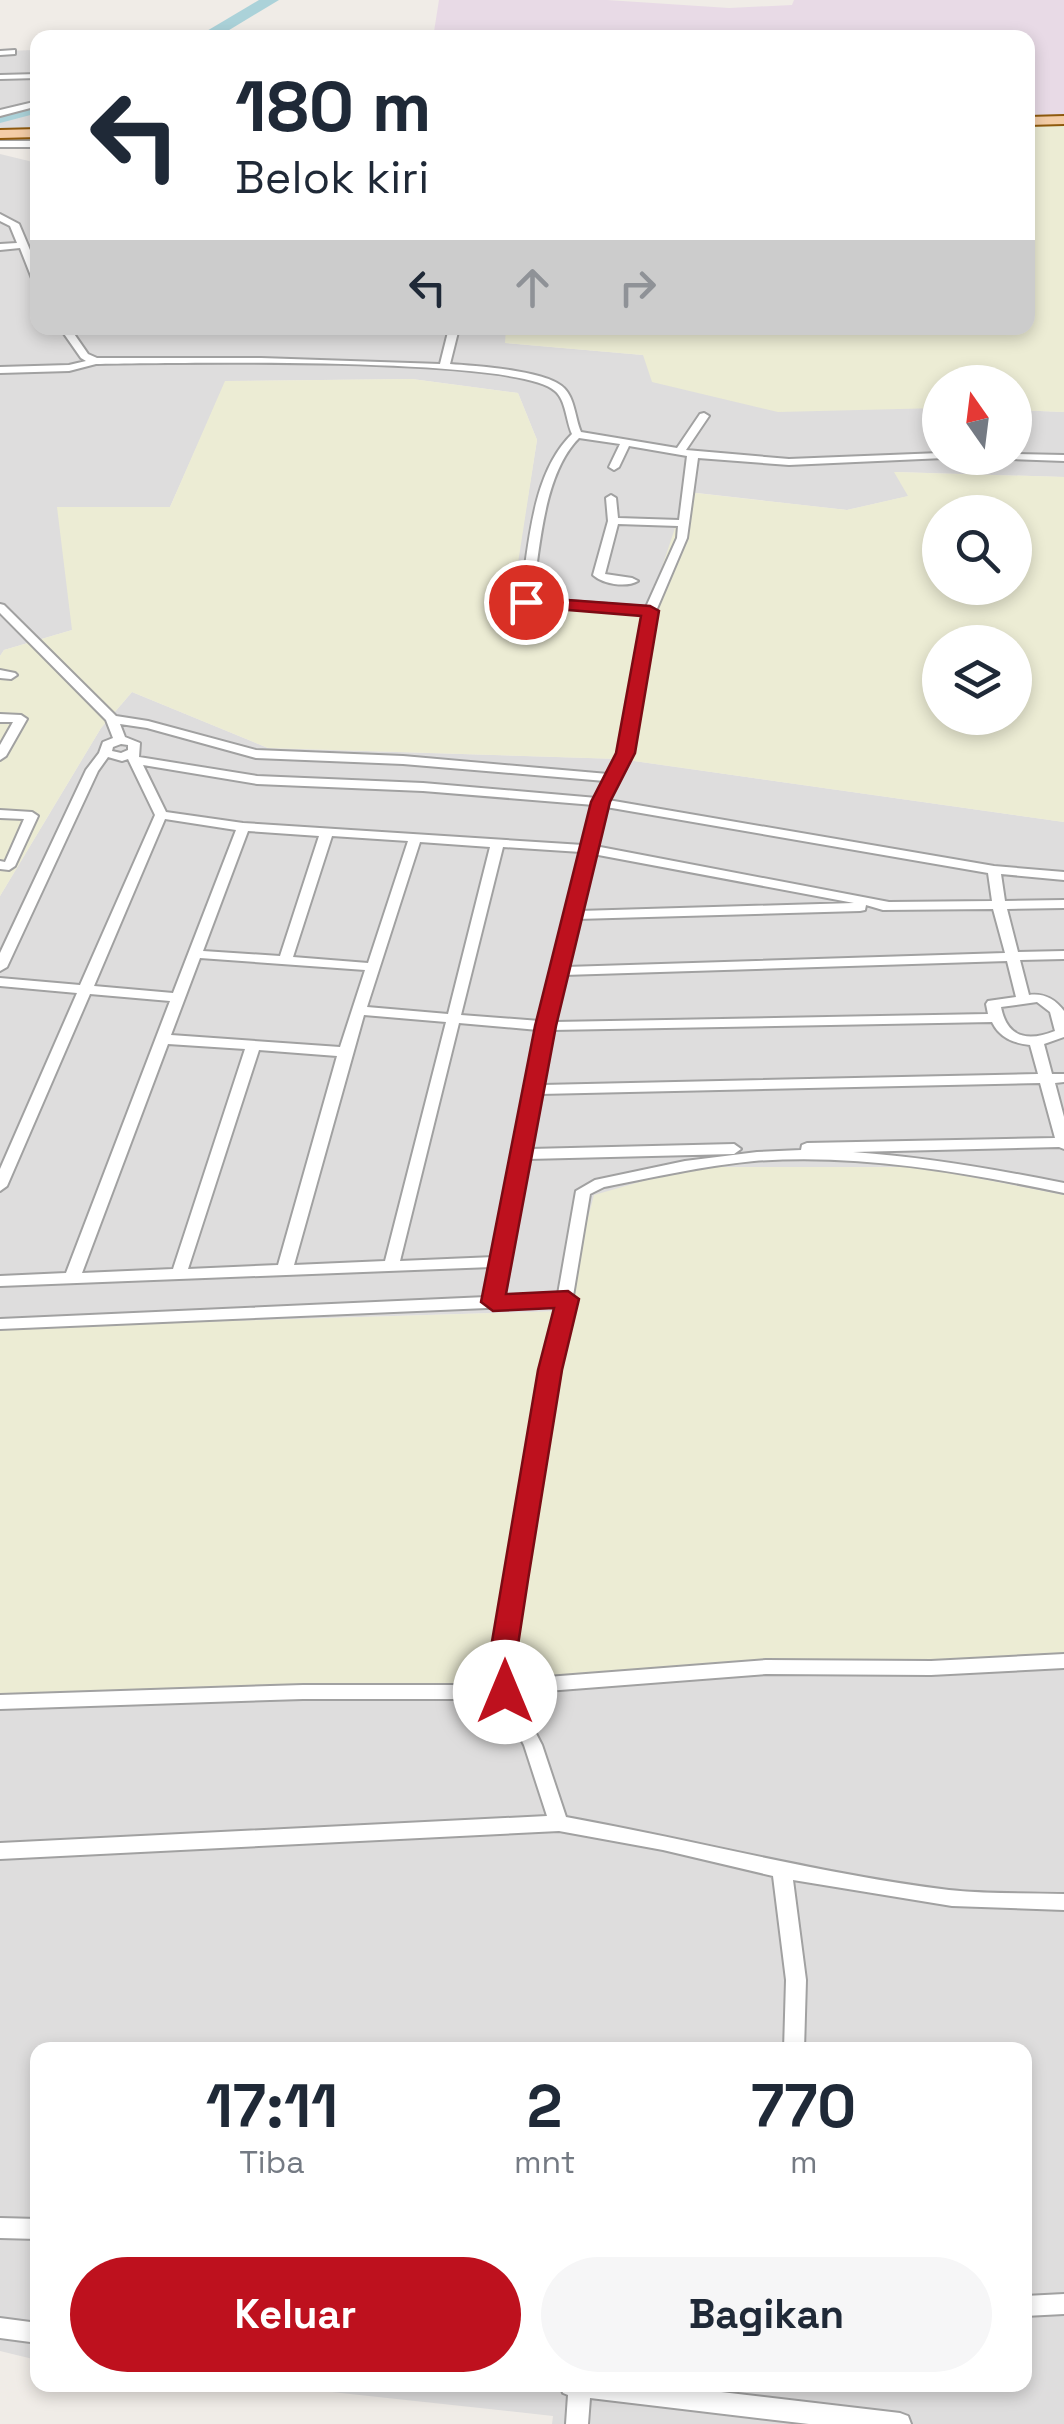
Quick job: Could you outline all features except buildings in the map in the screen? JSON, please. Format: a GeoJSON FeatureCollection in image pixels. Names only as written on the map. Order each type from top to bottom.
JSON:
{"type":"FeatureCollection","features":[{"type":"Feature","properties":{"kind":"main road"},"geometry":{"type":"LineString","coordinates":[[1035,120],[1064,120]]}},
{"type":"Feature","properties":{"kind":"main road"},"geometry":{"type":"LineString","coordinates":[[0,134],[30,133]]}},
{"type":"Feature","properties":{"kind":"street"},"geometry":{"type":"LineString","coordinates":[[0,53],[12,52]]}},
{"type":"Feature","properties":{"kind":"street"},"geometry":{"type":"LineString","coordinates":[[0,77],[30,76]]}},
{"type":"Feature","properties":{"kind":"street"},"geometry":{"type":"LineString","coordinates":[[0,114],[30,106]]}},
{"type":"Feature","properties":{"kind":"street"},"geometry":{"type":"LineString","coordinates":[[0,144],[30,144]]}},
{"type":"Feature","properties":{"kind":"street"},"geometry":{"type":"LineString","coordinates":[[0,217],[14,224],[30,264]]}},
{"type":"Feature","properties":{"kind":"street"},"geometry":{"type":"LineString","coordinates":[[0,247],[22,245]]}},
{"type":"Feature","properties":{"kind":"street"},"geometry":{"type":"LineString","coordinates":[[70,335],[84,356],[96,361]]}},
{"type":"Feature","properties":{"kind":"street"},"geometry":{"type":"LineString","coordinates":[[444,367],[452,335]]}},
{"type":"Feature","properties":{"kind":"street"},"geometry":{"type":"LineString","coordinates":[[0,370],[69,368],[96,361],[444,367],[507,373],[554,384],[564,393],[577,434]]}},
{"type":"Feature","properties":{"kind":"street"},"geometry":{"type":"LineString","coordinates":[[679,452],[704,416]]}},
{"type":"Feature","properties":{"kind":"street"},"geometry":{"type":"LineString","coordinates":[[650,611],[526,602],[549,485],[564,445],[577,434],[693,454],[816,462],[922,457]]}},
{"type":"Feature","properties":{"kind":"street"},"geometry":{"type":"LineString","coordinates":[[614,467],[626,442]]}},
{"type":"Feature","properties":{"kind":"street"},"geometry":{"type":"LineString","coordinates":[[493,1302],[546,1026],[600,802],[616,771],[650,611],[682,538],[693,454]]}},
{"type":"Feature","properties":{"kind":"street"},"geometry":{"type":"LineString","coordinates":[[1032,457],[1064,458]]}},
{"type":"Feature","properties":{"kind":"street"},"geometry":{"type":"LineString","coordinates":[[611,498],[613,521],[599,575],[632,581]]}},
{"type":"Feature","properties":{"kind":"street"},"geometry":{"type":"LineString","coordinates":[[613,521],[683,523]]}},
{"type":"Feature","properties":{"kind":"street"},"geometry":{"type":"LineString","coordinates":[[0,607],[112,720],[120,740]]}},
{"type":"Feature","properties":{"kind":"street"},"geometry":{"type":"LineString","coordinates":[[0,718],[21,720],[0,756]]}},
{"type":"Feature","properties":{"kind":"street"},"geometry":{"type":"LineString","coordinates":[[112,720],[148,725],[256,754],[616,771]]}},
{"type":"Feature","properties":{"kind":"street"},"geometry":{"type":"LineString","coordinates":[[0,967],[106,745],[120,740],[134,744],[134,757],[161,816],[0,1186]]}},
{"type":"Feature","properties":{"kind":"street"},"geometry":{"type":"LineString","coordinates":[[105,753],[257,780],[406,786],[600,802],[994,870],[1064,876]]}},
{"type":"Feature","properties":{"kind":"street"},"geometry":{"type":"LineString","coordinates":[[0,814],[32,816],[9,866],[0,865]]}},
{"type":"Feature","properties":{"kind":"street"},"geometry":{"type":"LineString","coordinates":[[161,816],[243,827],[588,848],[888,906]]}},
{"type":"Feature","properties":{"kind":"street"},"geometry":{"type":"LineString","coordinates":[[72,1278],[243,827]]}},
{"type":"Feature","properties":{"kind":"street"},"geometry":{"type":"LineString","coordinates":[[286,960],[327,831]]}},
{"type":"Feature","properties":{"kind":"street"},"geometry":{"type":"LineString","coordinates":[[284,1272],[345,1052],[415,838]]}},
{"type":"Feature","properties":{"kind":"street"},"geometry":{"type":"LineString","coordinates":[[390,1267],[498,842]]}},
{"type":"Feature","properties":{"kind":"street"},"geometry":{"type":"LineString","coordinates":[[584,865],[645,860]]}},
{"type":"Feature","properties":{"kind":"street"},"geometry":{"type":"LineString","coordinates":[[994,870],[998,905],[1023,998]]}},
{"type":"Feature","properties":{"kind":"street"},"geometry":{"type":"LineString","coordinates":[[1024,874],[1028,905]]}},
{"type":"Feature","properties":{"kind":"street"},"geometry":{"type":"LineString","coordinates":[[574,915],[1064,904]]}},
{"type":"Feature","properties":{"kind":"street"},"geometry":{"type":"LineString","coordinates":[[195,954],[372,967]]}},
{"type":"Feature","properties":{"kind":"street"},"geometry":{"type":"LineString","coordinates":[[561,971],[1064,954]]}},
{"type":"Feature","properties":{"kind":"street"},"geometry":{"type":"LineString","coordinates":[[0,982],[178,998]]}},
{"type":"Feature","properties":{"kind":"street"},"geometry":{"type":"LineString","coordinates":[[1023,998],[1048,1000],[1062,1018],[1062,1033],[1036,1040],[1009,1038],[995,1018],[994,1002],[1023,998]]}},
{"type":"Feature","properties":{"kind":"street"},"geometry":{"type":"LineString","coordinates":[[361,1010],[546,1026],[995,1018]]}},
{"type":"Feature","properties":{"kind":"street"},"geometry":{"type":"LineString","coordinates":[[161,1040],[345,1052]]}},
{"type":"Feature","properties":{"kind":"street"},"geometry":{"type":"LineString","coordinates":[[523,1154],[1063,1142],[1036,1040]]}},
{"type":"Feature","properties":{"kind":"street"},"geometry":{"type":"LineString","coordinates":[[180,1274],[252,1047]]}},
{"type":"Feature","properties":{"kind":"street"},"geometry":{"type":"LineString","coordinates":[[534,1090],[1064,1078]]}},
{"type":"Feature","properties":{"kind":"street"},"geometry":{"type":"LineString","coordinates":[[559,1822],[532,1745],[505,1692],[501,1671],[550,1370],[568,1299],[580,1196],[589,1186],[600,1183],[712,1160],[788,1157],[944,1163],[1064,1188]]}},
{"type":"Feature","properties":{"kind":"street"},"geometry":{"type":"LineString","coordinates":[[0,1281],[498,1262]]}},
{"type":"Feature","properties":{"kind":"street"},"geometry":{"type":"LineString","coordinates":[[0,1324],[568,1299]]}},
{"type":"Feature","properties":{"kind":"street"},"geometry":{"type":"LineString","coordinates":[[0,1702],[302,1692],[505,1692],[547,1684],[766,1667],[931,1668],[1064,1661]]}},
{"type":"Feature","properties":{"kind":"street"},"geometry":{"type":"LineString","coordinates":[[0,1851],[559,1822],[782,1870],[952,1898],[1064,1902]]}},
{"type":"Feature","properties":{"kind":"street"},"geometry":{"type":"LineString","coordinates":[[782,1870],[797,1994],[794,2042]]}},
{"type":"Feature","properties":{"kind":"street"},"geometry":{"type":"LineString","coordinates":[[0,2228],[30,2229]]}},
{"type":"Feature","properties":{"kind":"street"},"geometry":{"type":"LineString","coordinates":[[1032,2306],[1064,2304]]}},
{"type":"Feature","properties":{"kind":"street"},"geometry":{"type":"LineString","coordinates":[[0,2328],[30,2332]]}},
{"type":"Feature","properties":{"kind":"street"},"geometry":{"type":"LineString","coordinates":[[577,2424],[580,2392]]}},
{"type":"Feature","properties":{"kind":"street"},"geometry":{"type":"LineString","coordinates":[[708,2392],[751,2394],[900,2424]]}},
{"type":"Feature","properties":{"kind":"shaded area"},"geometry":{"type":"Polygon","coordinates":[[[439,0],[607,0],[729,8],[792,5],[794,0],[1064,0],[1064,120],[1035,121],[1035,30],[434,30],[439,0]]]}},
{"type":"Feature","properties":{"kind":"shaded area"},"geometry":{"type":"Polygon","coordinates":[[[30,50],[30,144],[0,144],[0,51],[30,50]]]}},
{"type":"Feature","properties":{"kind":"shaded area"},"geometry":{"type":"Polygon","coordinates":[[[0,154],[30,161],[30,335],[506,335],[506,343],[643,355],[894,406],[922,407],[922,473],[895,472],[909,496],[847,510],[688,492],[648,610],[511,602],[537,440],[518,393],[412,379],[226,381],[170,507],[72,630],[4,650],[0,656],[0,154]]]}},
{"type":"Feature","properties":{"kind":"shaded area"},"geometry":{"type":"Polygon","coordinates":[[[1032,411],[1064,412],[1064,477],[996,475],[1032,475],[1032,411]]]}},
{"type":"Feature","properties":{"kind":"shaded area"},"geometry":{"type":"Polygon","coordinates":[[[132,692],[268,748],[620,759],[1064,822],[1064,1195],[920,1167],[563,1311],[0,1328],[0,896],[101,728],[132,692]]]}},
{"type":"Feature","properties":{"kind":"shaded area"},"geometry":{"type":"Polygon","coordinates":[[[1064,1660],[1064,2424],[552,2424],[553,2416],[332,2392],[1032,2392],[1032,2042],[30,2042],[30,2358],[0,2351],[0,1706],[1064,1660]]]}},
{"type":"Feature","properties":{"kind":"green space"},"geometry":{"type":"Polygon","coordinates":[[[1064,120],[1064,412],[1032,411],[1032,365],[922,365],[922,408],[778,412],[652,382],[643,355],[505,343],[506,335],[1035,335],[1035,121],[1064,120]]]}},
{"type":"Feature","properties":{"kind":"green space"},"geometry":{"type":"Polygon","coordinates":[[[412,379],[518,393],[537,440],[512,602],[648,609],[687,492],[847,510],[908,496],[894,472],[1064,477],[1064,822],[620,759],[268,748],[132,692],[101,728],[0,896],[0,656],[4,650],[72,630],[57,507],[170,507],[225,381],[412,379]]]}},
{"type":"Feature","properties":{"kind":"green space"},"geometry":{"type":"Polygon","coordinates":[[[692,1167],[920,1167],[1064,1195],[1064,1660],[0,1706],[0,1328],[563,1311],[594,1195],[692,1167]]]}},
{"type":"Feature","properties":{"kind":"waterway"},"geometry":{"type":"LineString","coordinates":[[217,30],[271,0]]}},
{"type":"Feature","properties":{"kind":"waterway"},"geometry":{"type":"LineString","coordinates":[[0,118],[30,109]]}},
{"type":"Feature","properties":{"kind":"route"},"geometry":{"type":"LineString","coordinates":[[505,1692],[501,1671],[514,1580],[550,1370],[568,1299],[493,1302],[498,1262],[577,890],[600,802],[625,753],[650,611],[526,602]]}}]}
